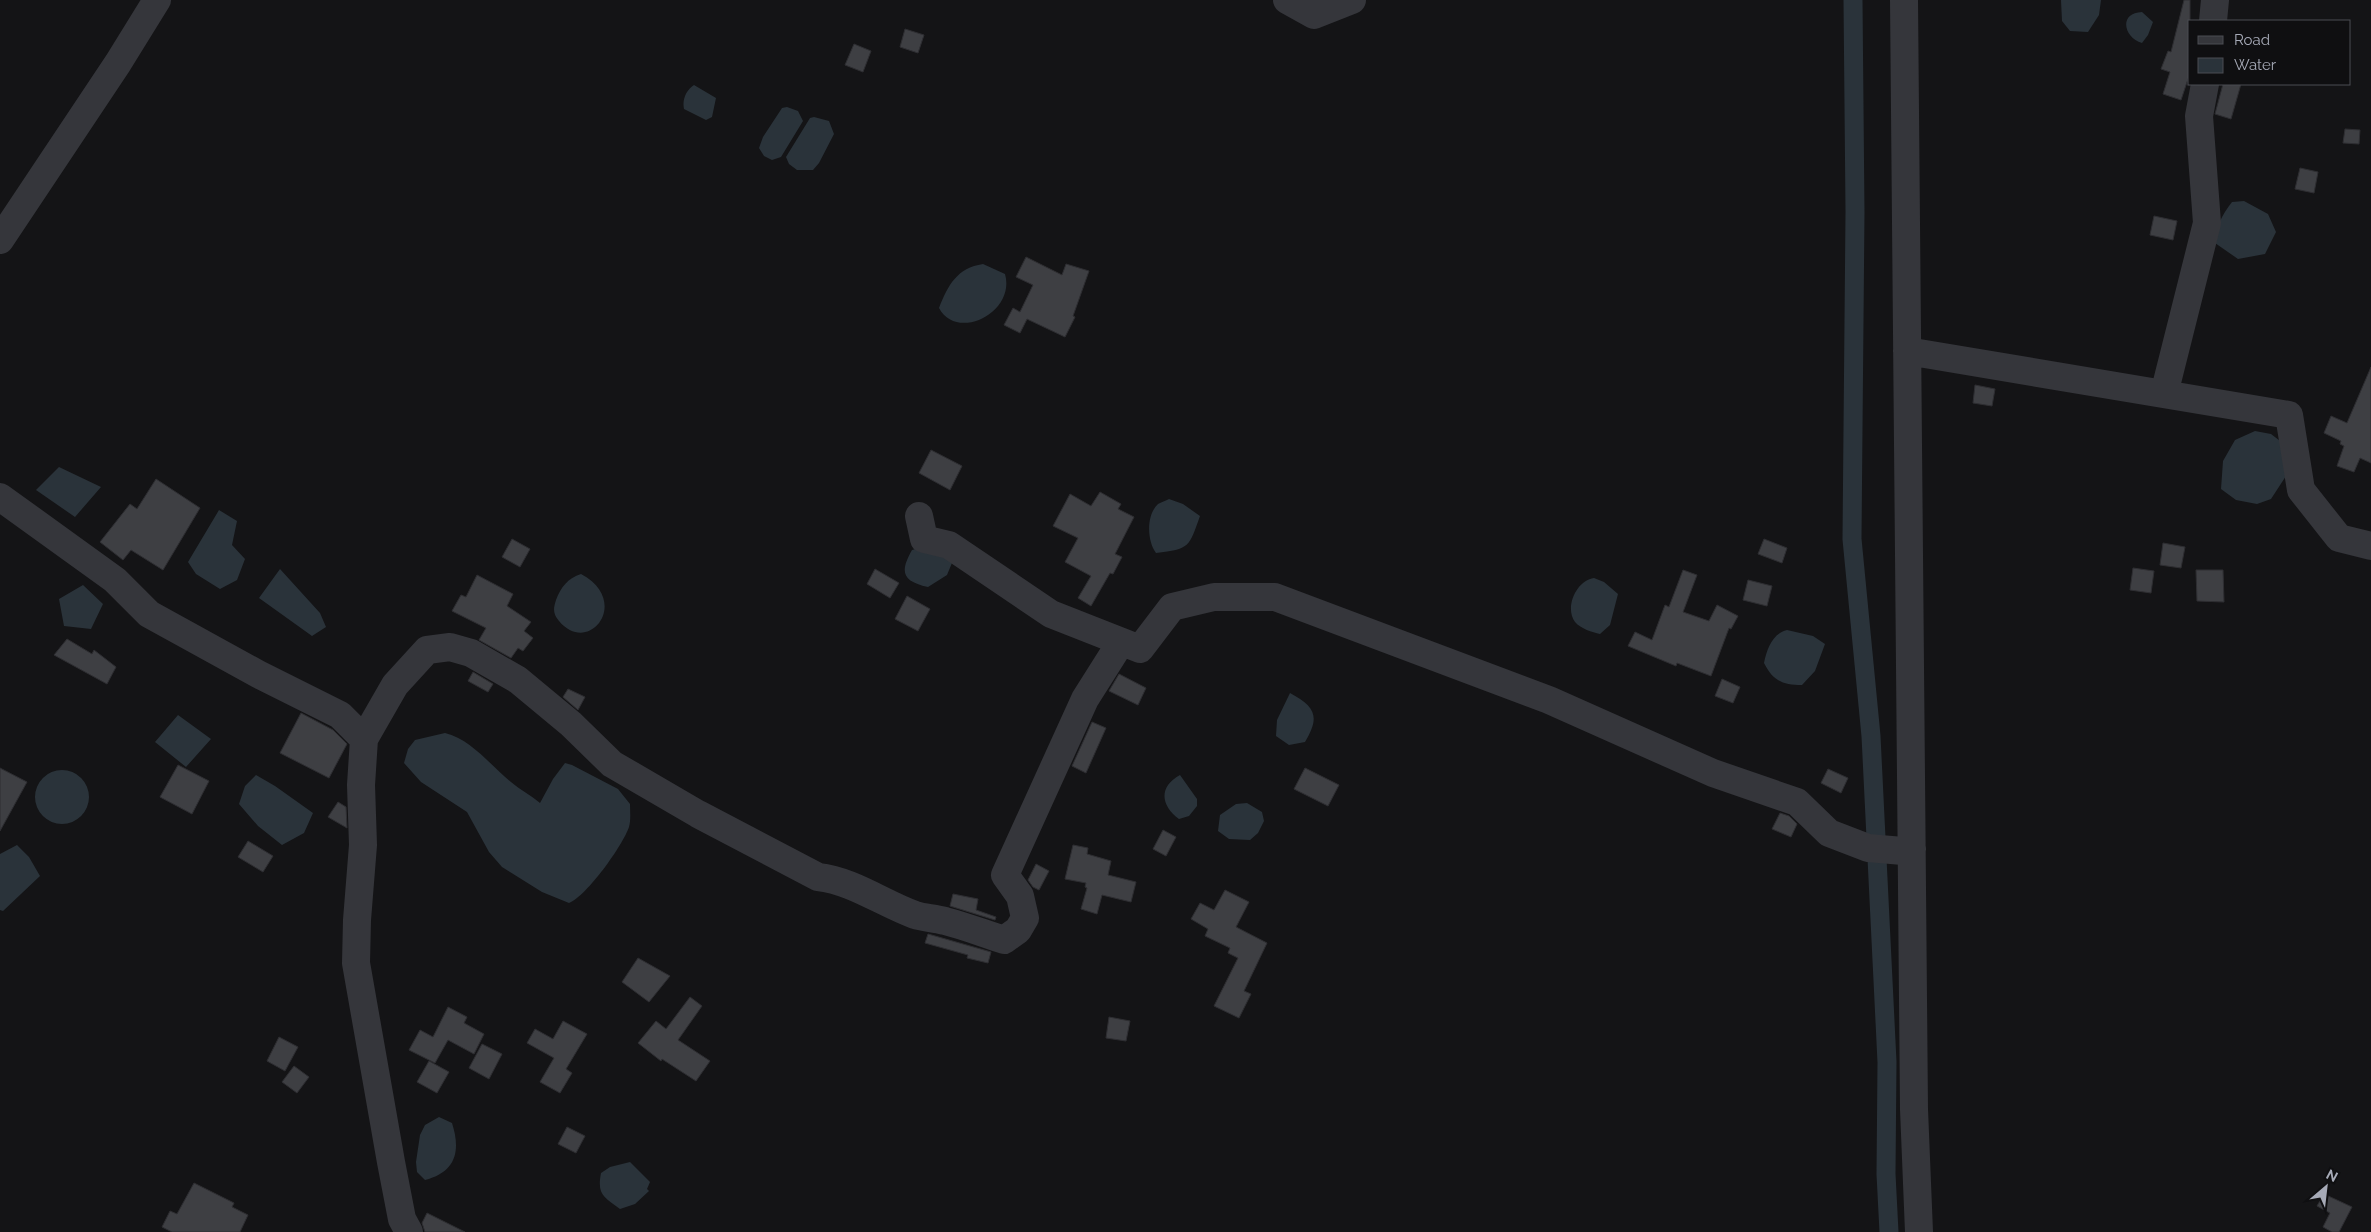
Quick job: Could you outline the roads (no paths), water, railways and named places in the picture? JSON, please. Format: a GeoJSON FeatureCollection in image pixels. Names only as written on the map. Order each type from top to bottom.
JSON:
{"type":"FeatureCollection","features":[{"type":"Feature","properties":{"kind":"street"},"geometry":{"type":"LineString","coordinates":[[0,240],[118,63],[157,0]]}},
{"type":"Feature","properties":{"kind":"street"},"geometry":{"type":"LineString","coordinates":[[1287,0],[1314,15],[1352,0]]}},
{"type":"Feature","properties":{"kind":"street"},"geometry":{"type":"LineString","coordinates":[[1904,0],[1907,350],[1907,850],[1919,1232]]}},
{"type":"Feature","properties":{"kind":"street"},"geometry":{"type":"LineString","coordinates":[[2213,20],[2215,0]]}},
{"type":"Feature","properties":{"kind":"street"},"geometry":{"type":"LineString","coordinates":[[2164,394],[2206,223],[2199,116],[2205,85]]}},
{"type":"Feature","properties":{"kind":"street"},"geometry":{"type":"LineString","coordinates":[[1907,350],[2289,416],[2302,490],[2339,538],[2371,546]]}},
{"type":"Feature","properties":{"kind":"street"},"geometry":{"type":"LineString","coordinates":[[0,497],[115,580],[149,614],[258,674],[340,715],[364,739]]}},
{"type":"Feature","properties":{"kind":"street"},"geometry":{"type":"LineString","coordinates":[[919,516],[924,539],[949,545],[1051,614],[1140,649],[1172,607],[1214,597],[1275,597],[1549,700],[1713,773],[1797,802],[1829,833],[1868,848],[1907,850]]}},
{"type":"Feature","properties":{"kind":"street"},"geometry":{"type":"LineString","coordinates":[[409,1232],[402,1220],[356,963],[362,845],[361,785],[364,739],[395,685],[427,650],[450,647],[462,650],[518,680],[571,724],[612,764],[698,814],[785,861],[818,877],[834,879],[853,886],[917,916],[946,921],[1004,940],[1018,930],[1025,918],[1020,896],[1005,875],[1085,699],[1121,642]]}},
{"type":"Feature","properties":{"kind":"water"},"geometry":{"type":"Polygon","coordinates":[[[2061,0],[2101,0],[2099,15],[2088,32],[2070,31],[2062,21],[2061,0]]]}},
{"type":"Feature","properties":{"kind":"water"},"geometry":{"type":"Polygon","coordinates":[[[2142,12],[2153,22],[2148,35],[2142,43],[2131,36],[2126,26],[2129,17],[2134,13],[2142,12]]]}},
{"type":"Feature","properties":{"kind":"water"},"geometry":{"type":"Polygon","coordinates":[[[694,85],[716,98],[712,117],[706,120],[684,109],[685,96],[694,85]]]}},
{"type":"Feature","properties":{"kind":"water"},"geometry":{"type":"Polygon","coordinates":[[[787,107],[798,111],[803,121],[781,157],[772,160],[764,156],[759,148],[763,137],[782,108],[787,107]]]}},
{"type":"Feature","properties":{"kind":"water"},"geometry":{"type":"Polygon","coordinates":[[[814,117],[829,121],[834,134],[819,163],[813,170],[797,170],[789,164],[786,157],[810,118],[814,117]]]}},
{"type":"Feature","properties":{"kind":"water"},"geometry":{"type":"Polygon","coordinates":[[[2244,201],[2268,214],[2276,232],[2265,254],[2238,259],[2215,243],[2220,221],[2225,212],[2232,202],[2244,201]]]}},
{"type":"Feature","properties":{"kind":"water"},"geometry":{"type":"Polygon","coordinates":[[[983,264],[1005,274],[1006,288],[1002,300],[994,310],[983,318],[971,322],[958,322],[947,318],[939,308],[950,285],[966,269],[983,264]]]}},
{"type":"Feature","properties":{"kind":"water"},"geometry":{"type":"Polygon","coordinates":[[[2255,431],[2271,434],[2284,444],[2286,476],[2271,499],[2257,504],[2236,500],[2221,489],[2223,461],[2235,440],[2255,431]]]}},
{"type":"Feature","properties":{"kind":"water"},"geometry":{"type":"Polygon","coordinates":[[[59,467],[101,487],[75,517],[36,490],[59,467]]]}},
{"type":"Feature","properties":{"kind":"water"},"geometry":{"type":"Polygon","coordinates":[[[1169,499],[1183,504],[1200,516],[1187,545],[1176,550],[1156,553],[1151,542],[1149,528],[1151,515],[1158,504],[1169,499]]]}},
{"type":"Feature","properties":{"kind":"water"},"geometry":{"type":"Polygon","coordinates":[[[219,510],[237,521],[232,545],[245,559],[237,580],[220,589],[196,574],[188,562],[219,510]]]}},
{"type":"Feature","properties":{"kind":"water"},"geometry":{"type":"Polygon","coordinates":[[[930,545],[954,558],[947,575],[928,587],[913,582],[906,575],[905,570],[912,550],[930,545]]]}},
{"type":"Feature","properties":{"kind":"water"},"geometry":{"type":"Polygon","coordinates":[[[280,569],[320,613],[326,627],[312,636],[259,598],[280,569]]]}},
{"type":"Feature","properties":{"kind":"water"},"geometry":{"type":"Polygon","coordinates":[[[581,574],[596,585],[603,598],[604,610],[600,621],[593,629],[582,633],[571,630],[559,621],[554,609],[556,600],[563,587],[572,578],[581,574]]]}},
{"type":"Feature","properties":{"kind":"water"},"geometry":{"type":"Polygon","coordinates":[[[1594,578],[1604,582],[1618,594],[1610,625],[1600,634],[1580,627],[1572,616],[1571,609],[1574,595],[1578,589],[1582,584],[1594,578]]]}},
{"type":"Feature","properties":{"kind":"water"},"geometry":{"type":"Polygon","coordinates":[[[83,585],[103,604],[91,629],[64,626],[59,599],[83,585]]]}},
{"type":"Feature","properties":{"kind":"water"},"geometry":{"type":"Polygon","coordinates":[[[1787,630],[1813,636],[1825,644],[1815,671],[1802,685],[1779,681],[1771,674],[1764,663],[1769,647],[1774,639],[1787,630]]]}},
{"type":"Feature","properties":{"kind":"water"},"geometry":{"type":"Polygon","coordinates":[[[1290,693],[1310,708],[1314,719],[1313,726],[1305,742],[1289,745],[1276,736],[1277,720],[1290,693]]]}},
{"type":"Feature","properties":{"kind":"water"},"geometry":{"type":"Polygon","coordinates":[[[178,715],[211,739],[186,767],[155,742],[178,715]]]}},
{"type":"Feature","properties":{"kind":"water"},"geometry":{"type":"Polygon","coordinates":[[[445,733],[472,747],[503,776],[540,803],[553,779],[565,763],[618,789],[630,804],[629,827],[604,869],[585,891],[569,903],[542,892],[502,867],[489,852],[467,812],[421,782],[404,763],[408,749],[415,740],[445,733]]]}},
{"type":"Feature","properties":{"kind":"water"},"geometry":{"type":"Polygon","coordinates":[[[57,770],[67,770],[77,774],[85,782],[89,797],[85,812],[77,820],[67,824],[57,824],[47,820],[39,812],[35,802],[35,792],[39,782],[47,774],[57,770]]]}},
{"type":"Feature","properties":{"kind":"water"},"geometry":{"type":"Polygon","coordinates":[[[256,775],[313,813],[304,833],[282,845],[258,826],[239,804],[245,786],[256,775]]]}},
{"type":"Feature","properties":{"kind":"water"},"geometry":{"type":"Polygon","coordinates":[[[1180,775],[1197,799],[1197,806],[1189,816],[1179,819],[1168,808],[1164,797],[1168,785],[1180,775]]]}},
{"type":"Feature","properties":{"kind":"water"},"geometry":{"type":"Polygon","coordinates":[[[1247,803],[1262,812],[1264,821],[1258,833],[1250,840],[1229,839],[1218,831],[1220,815],[1236,804],[1247,803]]]}},
{"type":"Feature","properties":{"kind":"water"},"geometry":{"type":"Polygon","coordinates":[[[17,845],[29,857],[40,876],[3,911],[0,910],[0,854],[17,845]]]}},
{"type":"Feature","properties":{"kind":"water"},"geometry":{"type":"Polygon","coordinates":[[[439,1117],[452,1123],[455,1133],[456,1151],[450,1166],[444,1172],[425,1180],[417,1172],[416,1162],[420,1135],[425,1125],[439,1117]]]}},
{"type":"Feature","properties":{"kind":"water"},"geometry":{"type":"Polygon","coordinates":[[[630,1162],[650,1182],[647,1189],[649,1191],[635,1204],[620,1209],[605,1198],[600,1186],[601,1173],[610,1167],[630,1162]]]}},
{"type":"Feature","properties":{"kind":"waterway"},"geometry":{"type":"LineString","coordinates":[[1853,0],[1855,212],[1852,539],[1871,736],[1887,1062],[1886,1174],[1889,1232]]}}]}
